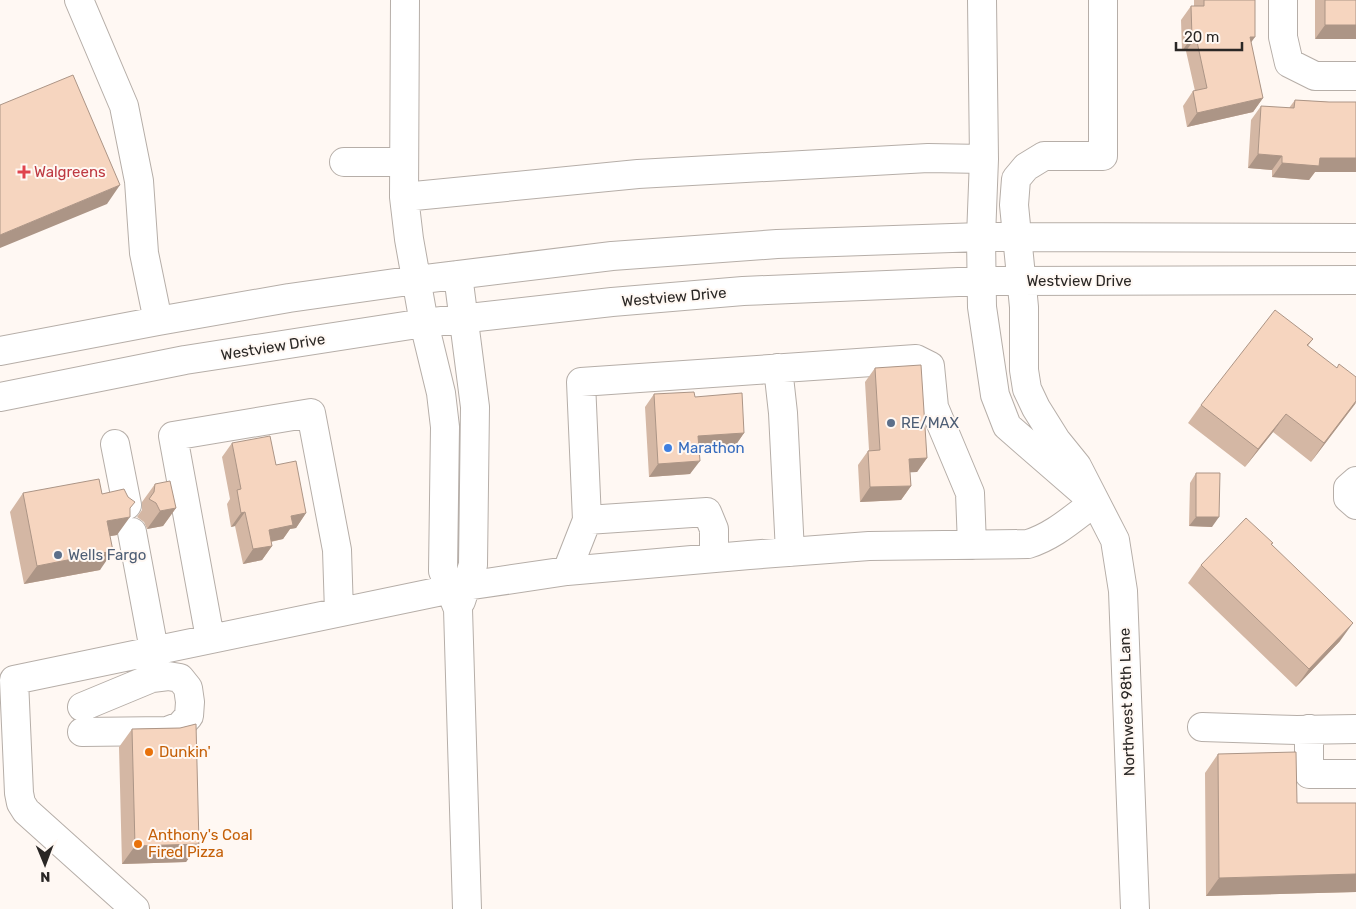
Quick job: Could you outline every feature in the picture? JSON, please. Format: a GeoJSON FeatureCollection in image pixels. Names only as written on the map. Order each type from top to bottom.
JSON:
{"type":"FeatureCollection","features":[{"type":"Feature","properties":{"kind":"street"},"geometry":{"type":"LineString","coordinates":[[405,0],[404,197],[416,280],[441,393],[445,427],[443,571],[458,595]]}},
{"type":"Feature","properties":{"kind":"street","name":"Northwest 98th Lane"},"geometry":{"type":"LineString","coordinates":[[982,0],[984,159],[981,237],[982,307],[995,395],[1006,426],[1094,502]]}},
{"type":"Feature","properties":{"kind":"street","name":"Northwest 98th Lane"},"geometry":{"type":"LineString","coordinates":[[1103,0],[1103,156],[1044,156],[1026,167],[1016,179],[1014,205],[1024,307],[1024,370],[1027,389],[1036,408],[1056,440],[1078,466],[1094,502],[1115,540],[1123,591],[1135,909]]}},
{"type":"Feature","properties":{"kind":"street"},"geometry":{"type":"LineString","coordinates":[[1283,0],[1283,37],[1289,63],[1315,76],[1356,76]]}},
{"type":"Feature","properties":{"kind":"street"},"geometry":{"type":"LineString","coordinates":[[84,1],[124,106],[139,180],[144,252],[158,321]]}},
{"type":"Feature","properties":{"kind":"street"},"geometry":{"type":"LineString","coordinates":[[404,197],[638,174],[928,158],[984,159]]}},
{"type":"Feature","properties":{"kind":"street"},"geometry":{"type":"LineString","coordinates":[[344,162],[404,162]]}},
{"type":"Feature","properties":{"kind":"street"},"geometry":{"type":"LineString","coordinates":[[0,352],[289,298],[612,256],[778,244],[981,237],[1356,238]]}},
{"type":"Feature","properties":{"kind":"street"},"geometry":{"type":"LineString","coordinates":[[458,275],[475,407],[473,565],[458,595],[467,909]]}},
{"type":"Feature","properties":{"kind":"street","name":"Westview Drive"},"geometry":{"type":"LineString","coordinates":[[0,397],[185,360],[424,323],[612,302],[743,291],[982,281],[1356,280]]}},
{"type":"Feature","properties":{"kind":"street"},"geometry":{"type":"LineString","coordinates":[[567,572],[587,520],[581,382],[778,368],[916,359],[930,366],[934,407],[970,493],[972,545]]}},
{"type":"Feature","properties":{"kind":"street"},"geometry":{"type":"LineString","coordinates":[[778,368],[783,413],[790,552]]}},
{"type":"Feature","properties":{"kind":"street"},"geometry":{"type":"LineString","coordinates":[[210,638],[173,436],[311,413],[337,550],[339,612]]}},
{"type":"Feature","properties":{"kind":"street"},"geometry":{"type":"LineString","coordinates":[[116,444],[127,505]]}},
{"type":"Feature","properties":{"kind":"street"},"geometry":{"type":"LineString","coordinates":[[1356,481],[1348,488],[1348,498],[1356,504]]}},
{"type":"Feature","properties":{"kind":"street"},"geometry":{"type":"LineString","coordinates":[[135,909],[20,804],[14,680],[339,612],[458,595],[567,572],[869,546],[1028,544],[1042,540],[1059,530],[1094,502]]}},
{"type":"Feature","properties":{"kind":"street"},"geometry":{"type":"LineString","coordinates":[[587,520],[707,512],[714,529],[714,558]]}},
{"type":"Feature","properties":{"kind":"street"},"geometry":{"type":"LineString","coordinates":[[132,532],[154,650]]}},
{"type":"Feature","properties":{"kind":"street"},"geometry":{"type":"LineString","coordinates":[[1202,727],[1356,729]]}},
{"type":"Feature","properties":{"kind":"street"},"geometry":{"type":"LineString","coordinates":[[1309,729],[1309,774],[1356,774]]}},
{"type":"Feature","properties":{"kind":"building"},"geometry":{"type":"Polygon","coordinates":[[[1204,0],[1255,0],[1255,37],[1250,37],[1263,98],[1197,113],[1193,91],[1207,88],[1196,37],[1192,37],[1191,6],[1204,6],[1204,0]]]}},
{"type":"Feature","properties":{"kind":"building"},"geometry":{"type":"Polygon","coordinates":[[[1325,0],[1356,0],[1356,25],[1325,25],[1325,0]]]}},
{"type":"Feature","properties":{"kind":"building","name":"Walgreens"},"geometry":{"type":"Polygon","coordinates":[[[73,75],[120,185],[0,235],[0,105],[73,75]]]}},
{"type":"Feature","properties":{"kind":"building"},"geometry":{"type":"Polygon","coordinates":[[[1295,100],[1356,102],[1356,158],[1320,158],[1319,166],[1282,163],[1282,156],[1258,154],[1261,106],[1294,108],[1295,100]]]}},
{"type":"Feature","properties":{"kind":"building"},"geometry":{"type":"Polygon","coordinates":[[[1275,310],[1313,339],[1307,345],[1337,368],[1339,364],[1356,377],[1356,401],[1324,443],[1286,414],[1258,449],[1201,405],[1275,310]]]}},
{"type":"Feature","properties":{"kind":"building","name":"RE/MAX"},"geometry":{"type":"Polygon","coordinates":[[[921,365],[927,458],[909,459],[911,486],[870,487],[868,451],[880,450],[875,368],[921,365]]]}},
{"type":"Feature","properties":{"kind":"building"},"geometry":{"type":"Polygon","coordinates":[[[694,392],[695,397],[742,393],[744,433],[698,436],[700,461],[658,464],[654,394],[694,392]]]}},
{"type":"Feature","properties":{"kind":"building"},"geometry":{"type":"Polygon","coordinates":[[[270,436],[276,465],[296,461],[306,513],[291,516],[293,525],[269,530],[272,546],[253,549],[245,512],[241,513],[237,490],[241,489],[232,443],[270,436]]]}},
{"type":"Feature","properties":{"kind":"building"},"geometry":{"type":"Polygon","coordinates":[[[1196,473],[1220,473],[1219,517],[1196,517],[1196,473]]]}},
{"type":"Feature","properties":{"kind":"building"},"geometry":{"type":"Polygon","coordinates":[[[99,479],[102,494],[124,489],[128,497],[135,502],[130,508],[130,517],[107,521],[113,551],[37,566],[23,493],[99,479]]]}},
{"type":"Feature","properties":{"kind":"building"},"geometry":{"type":"Polygon","coordinates":[[[170,481],[176,508],[160,511],[156,503],[149,499],[154,492],[155,484],[170,481]]]}},
{"type":"Feature","properties":{"kind":"building"},"geometry":{"type":"Polygon","coordinates":[[[1246,518],[1353,623],[1309,669],[1201,565],[1246,518]]]}},
{"type":"Feature","properties":{"kind":"building"},"geometry":{"type":"Polygon","coordinates":[[[196,724],[199,844],[135,846],[132,729],[180,728],[196,724]]]}},
{"type":"Feature","properties":{"kind":"building"},"geometry":{"type":"Polygon","coordinates":[[[1296,752],[1297,803],[1356,803],[1356,874],[1219,878],[1218,754],[1296,752]]]}},
{"type":"Feature","properties":{"kind":"place","name":"Walgreens"},"geometry":{"type":"Point","coordinates":[24,172]}},
{"type":"Feature","properties":{"kind":"place","name":"RE/MAX"},"geometry":{"type":"Point","coordinates":[891,423]}},
{"type":"Feature","properties":{"kind":"place","name":"Marathon"},"geometry":{"type":"Point","coordinates":[668,448]}},
{"type":"Feature","properties":{"kind":"place","name":"Wells Fargo"},"geometry":{"type":"Point","coordinates":[58,555]}},
{"type":"Feature","properties":{"kind":"place","name":"Dunkin'"},"geometry":{"type":"Point","coordinates":[149,752]}},
{"type":"Feature","properties":{"kind":"place","name":"Anthony's Coal Fired Pizza"},"geometry":{"type":"Point","coordinates":[138,844]}}]}
